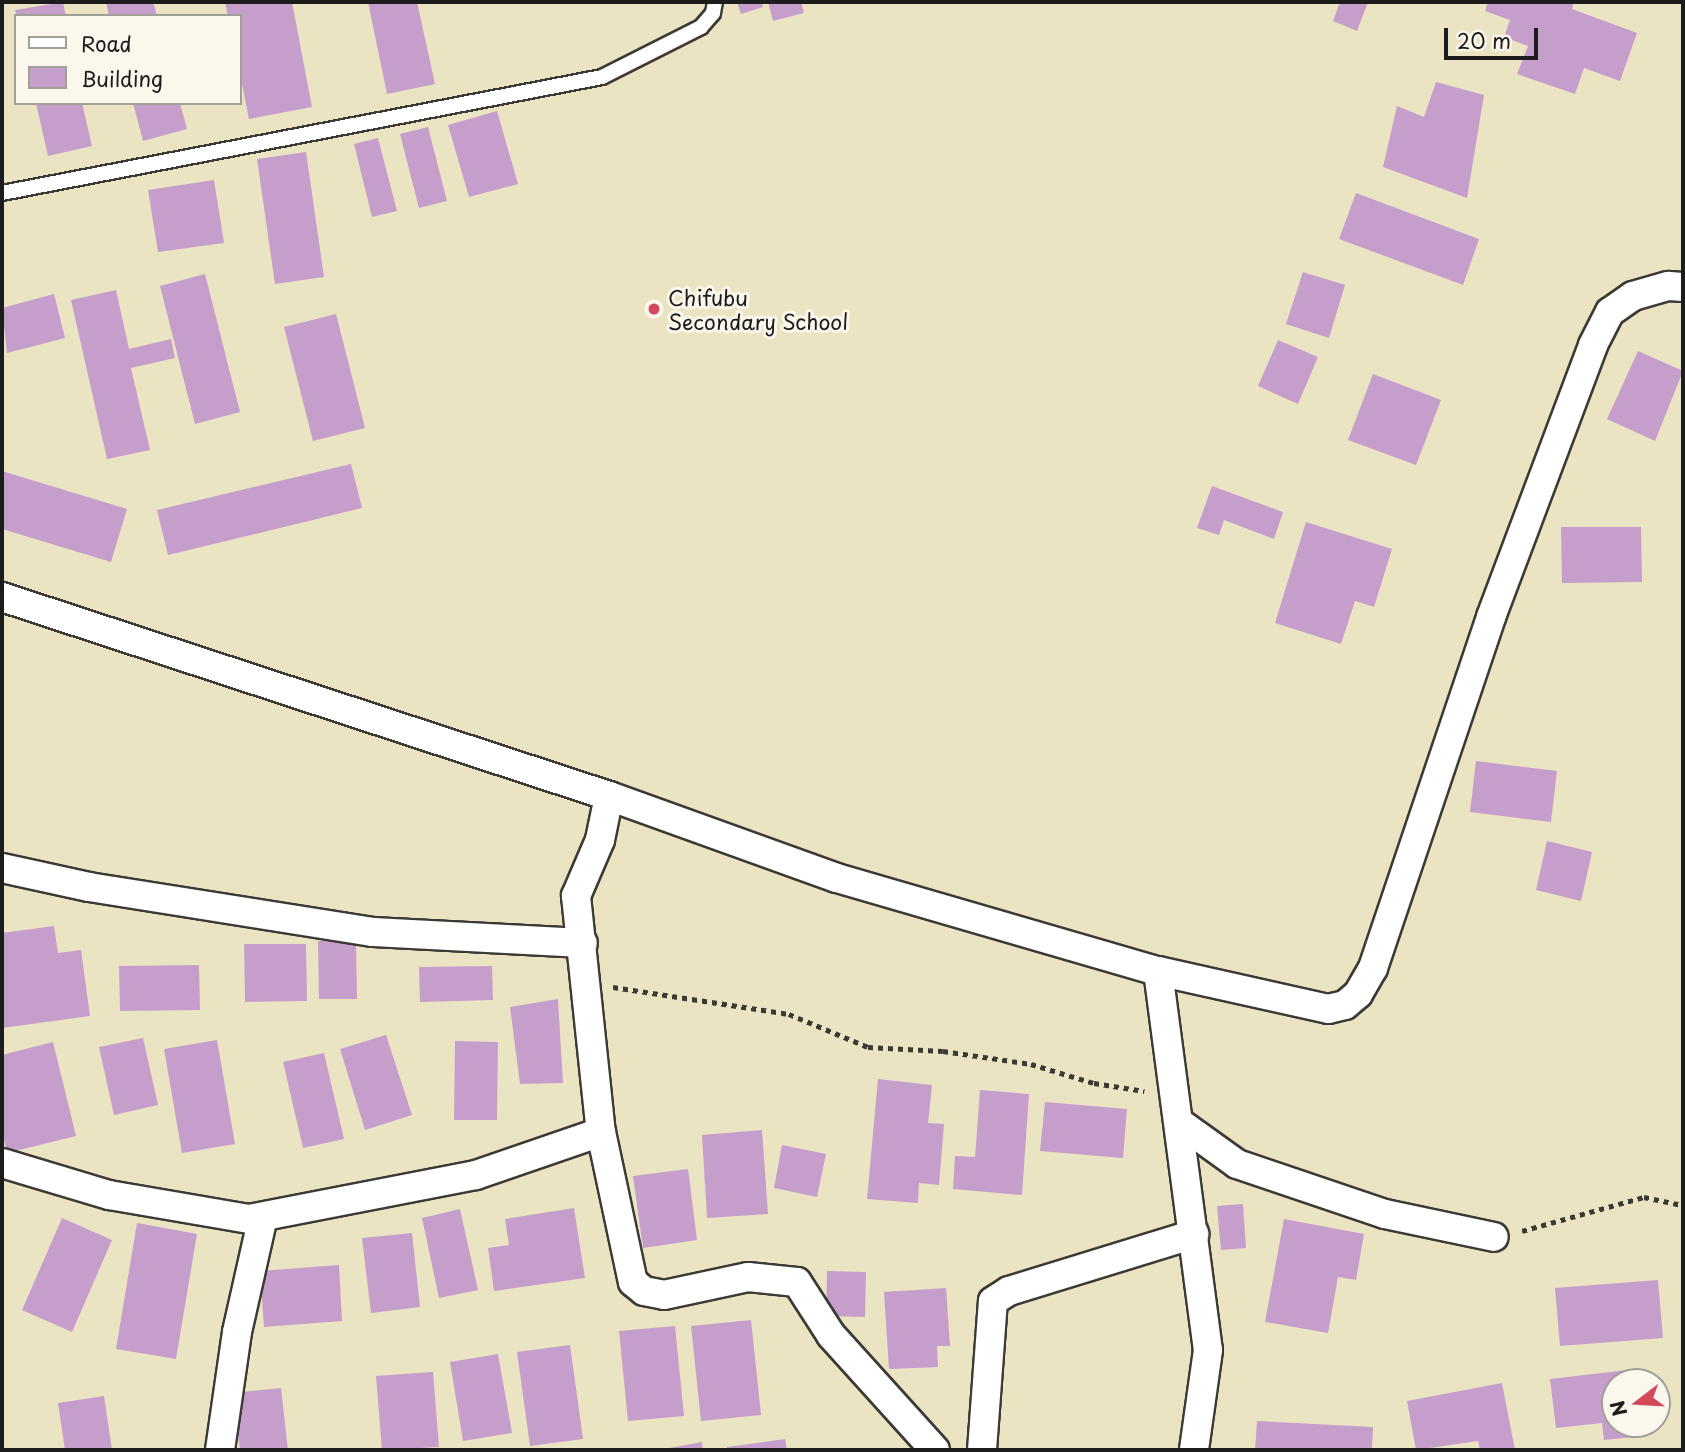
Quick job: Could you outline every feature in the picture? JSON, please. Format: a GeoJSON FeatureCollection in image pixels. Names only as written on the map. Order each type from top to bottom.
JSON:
{"type":"FeatureCollection","features":[{"type":"Feature","properties":{"kind":"street"},"geometry":{"type":"LineString","coordinates":[[2,597],[609,796],[837,878],[1158,971],[1328,1009],[1345,1005],[1358,994],[1373,968],[1460,707],[1593,345],[1610,312],[1633,296],[1669,285],[1683,287]]}},
{"type":"Feature","properties":{"kind":"street"},"geometry":{"type":"LineString","coordinates":[[609,796],[600,840],[576,896],[601,1132],[633,1282],[644,1291],[664,1295],[748,1277],[797,1282],[831,1335],[935,1450]]}},
{"type":"Feature","properties":{"kind":"street"},"geometry":{"type":"LineString","coordinates":[[2,868],[89,887],[373,932],[583,943]]}},
{"type":"Feature","properties":{"kind":"street"},"geometry":{"type":"LineString","coordinates":[[1158,971],[1208,1350],[1194,1450]]}},
{"type":"Feature","properties":{"kind":"street"},"geometry":{"type":"LineString","coordinates":[[1178,1109],[1237,1164],[1385,1214],[1494,1237]]}},
{"type":"Feature","properties":{"kind":"street"},"geometry":{"type":"LineString","coordinates":[[2,1163],[109,1195],[229,1217],[263,1217],[476,1175],[601,1132]]}},
{"type":"Feature","properties":{"kind":"street"},"geometry":{"type":"LineString","coordinates":[[220,1450],[237,1332],[263,1217]]}},
{"type":"Feature","properties":{"kind":"street"},"geometry":{"type":"LineString","coordinates":[[982,1450],[993,1301],[1009,1292],[1194,1234]]}},
{"type":"Feature","properties":{"kind":"lane"},"geometry":{"type":"LineString","coordinates":[[2,193],[602,78],[701,27],[713,13],[715,2]]}},
{"type":"Feature","properties":{"kind":"path"},"geometry":{"type":"LineString","coordinates":[[587,983],[789,1014],[868,1047],[943,1051],[1031,1064],[1178,1109]]}},
{"type":"Feature","properties":{"kind":"path"},"geometry":{"type":"LineString","coordinates":[[1494,1237],[1644,1197],[1683,1205]]}},
{"type":"Feature","properties":{"kind":"building"},"geometry":{"type":"Polygon","coordinates":[[[63,2],[66,14],[16,14],[15,10],[63,2]]]}},
{"type":"Feature","properties":{"kind":"building"},"geometry":{"type":"Polygon","coordinates":[[[106,2],[153,2],[156,14],[109,14],[106,2]]]}},
{"type":"Feature","properties":{"kind":"building"},"geometry":{"type":"Polygon","coordinates":[[[225,2],[292,2],[312,107],[249,119],[242,84],[242,14],[228,14],[225,2]]]}},
{"type":"Feature","properties":{"kind":"building"},"geometry":{"type":"Polygon","coordinates":[[[368,2],[417,2],[435,84],[387,94],[368,2]]]}},
{"type":"Feature","properties":{"kind":"building"},"geometry":{"type":"Polygon","coordinates":[[[737,2],[761,2],[763,7],[741,14],[737,2]]]}},
{"type":"Feature","properties":{"kind":"building"},"geometry":{"type":"Polygon","coordinates":[[[768,2],[801,2],[804,13],[773,21],[768,2]]]}},
{"type":"Feature","properties":{"kind":"building"},"geometry":{"type":"Polygon","coordinates":[[[1340,2],[1368,2],[1357,31],[1333,21],[1340,2]]]}},
{"type":"Feature","properties":{"kind":"building"},"geometry":{"type":"Polygon","coordinates":[[[1488,2],[1574,2],[1572,9],[1637,33],[1620,81],[1584,68],[1575,94],[1517,74],[1528,46],[1504,37],[1510,20],[1485,11],[1488,2]]]}},
{"type":"Feature","properties":{"kind":"building"},"geometry":{"type":"Polygon","coordinates":[[[1436,82],[1484,95],[1467,198],[1383,167],[1397,106],[1424,117],[1436,82]]]}},
{"type":"Feature","properties":{"kind":"building"},"geometry":{"type":"Polygon","coordinates":[[[36,105],[82,105],[92,146],[48,156],[36,105]]]}},
{"type":"Feature","properties":{"kind":"building"},"geometry":{"type":"Polygon","coordinates":[[[134,105],[181,105],[187,129],[143,141],[134,105]]]}},
{"type":"Feature","properties":{"kind":"building"},"geometry":{"type":"Polygon","coordinates":[[[497,111],[518,184],[469,197],[448,125],[497,111]]]}},
{"type":"Feature","properties":{"kind":"building"},"geometry":{"type":"Polygon","coordinates":[[[428,127],[447,201],[419,208],[400,134],[428,127]]]}},
{"type":"Feature","properties":{"kind":"building"},"geometry":{"type":"Polygon","coordinates":[[[378,138],[397,211],[372,217],[354,144],[378,138]]]}},
{"type":"Feature","properties":{"kind":"building"},"geometry":{"type":"Polygon","coordinates":[[[306,152],[324,277],[275,284],[257,159],[306,152]]]}},
{"type":"Feature","properties":{"kind":"building"},"geometry":{"type":"Polygon","coordinates":[[[214,180],[224,243],[158,252],[148,190],[214,180]]]}},
{"type":"Feature","properties":{"kind":"building"},"geometry":{"type":"Polygon","coordinates":[[[1356,193],[1479,239],[1463,285],[1339,239],[1356,193]]]}},
{"type":"Feature","properties":{"kind":"building"},"geometry":{"type":"Polygon","coordinates":[[[1303,272],[1345,285],[1329,338],[1286,324],[1303,272]]]}},
{"type":"Feature","properties":{"kind":"building"},"geometry":{"type":"Polygon","coordinates":[[[205,274],[240,412],[195,424],[160,286],[205,274]]]}},
{"type":"Feature","properties":{"kind":"building"},"geometry":{"type":"Polygon","coordinates":[[[116,290],[129,349],[171,339],[175,358],[131,368],[150,450],[107,459],[71,300],[116,290]]]}},
{"type":"Feature","properties":{"kind":"building"},"geometry":{"type":"Polygon","coordinates":[[[54,294],[65,338],[7,353],[2,308],[54,294]]]}},
{"type":"Feature","properties":{"kind":"building"},"geometry":{"type":"Polygon","coordinates":[[[336,314],[365,428],[313,441],[284,327],[336,314]]]}},
{"type":"Feature","properties":{"kind":"building"},"geometry":{"type":"Polygon","coordinates":[[[1278,340],[1318,357],[1298,404],[1258,386],[1278,340]]]}},
{"type":"Feature","properties":{"kind":"building"},"geometry":{"type":"Polygon","coordinates":[[[1638,351],[1683,371],[1655,441],[1607,419],[1638,351]]]}},
{"type":"Feature","properties":{"kind":"building"},"geometry":{"type":"Polygon","coordinates":[[[1373,374],[1441,400],[1416,465],[1348,440],[1373,374]]]}},
{"type":"Feature","properties":{"kind":"building"},"geometry":{"type":"Polygon","coordinates":[[[351,464],[362,508],[168,555],[157,510],[351,464]]]}},
{"type":"Feature","properties":{"kind":"building"},"geometry":{"type":"Polygon","coordinates":[[[2,471],[127,509],[111,562],[2,529],[2,471]]]}},
{"type":"Feature","properties":{"kind":"building"},"geometry":{"type":"Polygon","coordinates":[[[1212,486],[1283,512],[1274,539],[1224,520],[1219,535],[1197,528],[1212,486]]]}},
{"type":"Feature","properties":{"kind":"building"},"geometry":{"type":"Polygon","coordinates":[[[1306,522],[1392,549],[1374,607],[1355,601],[1341,644],[1275,623],[1306,522]]]}},
{"type":"Feature","properties":{"kind":"building"},"geometry":{"type":"Polygon","coordinates":[[[1561,527],[1641,527],[1642,582],[1562,583],[1561,527]]]}},
{"type":"Feature","properties":{"kind":"building"},"geometry":{"type":"Polygon","coordinates":[[[1476,761],[1557,771],[1551,822],[1470,812],[1476,761]]]}},
{"type":"Feature","properties":{"kind":"building"},"geometry":{"type":"Polygon","coordinates":[[[1547,841],[1592,852],[1581,901],[1536,890],[1547,841]]]}},
{"type":"Feature","properties":{"kind":"building"},"geometry":{"type":"Polygon","coordinates":[[[54,926],[58,953],[81,950],[90,1016],[2,1028],[2,933],[54,926]]]}},
{"type":"Feature","properties":{"kind":"building"},"geometry":{"type":"Polygon","coordinates":[[[318,941],[356,941],[357,999],[319,999],[318,941]]]}},
{"type":"Feature","properties":{"kind":"building"},"geometry":{"type":"Polygon","coordinates":[[[244,944],[306,944],[307,1001],[245,1002],[244,944]]]}},
{"type":"Feature","properties":{"kind":"building"},"geometry":{"type":"Polygon","coordinates":[[[199,965],[200,1010],[120,1011],[119,966],[199,965]]]}},
{"type":"Feature","properties":{"kind":"building"},"geometry":{"type":"Polygon","coordinates":[[[492,966],[493,1000],[420,1002],[419,967],[492,966]]]}},
{"type":"Feature","properties":{"kind":"building"},"geometry":{"type":"Polygon","coordinates":[[[558,999],[563,1083],[520,1084],[510,1007],[558,999]]]}},
{"type":"Feature","properties":{"kind":"building"},"geometry":{"type":"Polygon","coordinates":[[[386,1035],[412,1115],[365,1130],[340,1049],[386,1035]]]}},
{"type":"Feature","properties":{"kind":"building"},"geometry":{"type":"Polygon","coordinates":[[[143,1038],[158,1105],[114,1115],[99,1047],[143,1038]]]}},
{"type":"Feature","properties":{"kind":"building"},"geometry":{"type":"Polygon","coordinates":[[[217,1040],[235,1144],[182,1153],[164,1049],[217,1040]]]}},
{"type":"Feature","properties":{"kind":"building"},"geometry":{"type":"Polygon","coordinates":[[[455,1041],[498,1042],[497,1120],[454,1120],[455,1041]]]}},
{"type":"Feature","properties":{"kind":"building"},"geometry":{"type":"Polygon","coordinates":[[[53,1042],[76,1136],[7,1153],[2,1130],[2,1055],[53,1042]]]}},
{"type":"Feature","properties":{"kind":"building"},"geometry":{"type":"Polygon","coordinates":[[[324,1053],[344,1139],[303,1148],[283,1062],[324,1053]]]}},
{"type":"Feature","properties":{"kind":"building"},"geometry":{"type":"Polygon","coordinates":[[[878,1079],[932,1085],[928,1123],[944,1124],[939,1185],[919,1183],[918,1203],[867,1199],[878,1079]]]}},
{"type":"Feature","properties":{"kind":"building"},"geometry":{"type":"Polygon","coordinates":[[[980,1090],[1029,1094],[1022,1195],[953,1189],[955,1156],[975,1157],[980,1090]]]}},
{"type":"Feature","properties":{"kind":"building"},"geometry":{"type":"Polygon","coordinates":[[[1045,1102],[1127,1109],[1123,1158],[1040,1151],[1045,1102]]]}},
{"type":"Feature","properties":{"kind":"building"},"geometry":{"type":"Polygon","coordinates":[[[762,1130],[768,1214],[707,1218],[702,1135],[762,1130]]]}},
{"type":"Feature","properties":{"kind":"building"},"geometry":{"type":"Polygon","coordinates":[[[782,1145],[826,1154],[817,1197],[774,1188],[782,1145]]]}},
{"type":"Feature","properties":{"kind":"building"},"geometry":{"type":"Polygon","coordinates":[[[688,1169],[697,1240],[643,1248],[633,1176],[688,1169]]]}},
{"type":"Feature","properties":{"kind":"building"},"geometry":{"type":"Polygon","coordinates":[[[1243,1204],[1246,1248],[1221,1250],[1217,1206],[1243,1204]]]}},
{"type":"Feature","properties":{"kind":"building"},"geometry":{"type":"Polygon","coordinates":[[[574,1208],[585,1278],[494,1291],[488,1248],[509,1245],[505,1219],[574,1208]]]}},
{"type":"Feature","properties":{"kind":"building"},"geometry":{"type":"Polygon","coordinates":[[[460,1209],[478,1290],[439,1298],[422,1218],[460,1209]]]}},
{"type":"Feature","properties":{"kind":"building"},"geometry":{"type":"Polygon","coordinates":[[[62,1218],[112,1240],[72,1332],[22,1310],[62,1218]]]}},
{"type":"Feature","properties":{"kind":"building"},"geometry":{"type":"Polygon","coordinates":[[[1284,1219],[1364,1234],[1356,1280],[1338,1277],[1328,1333],[1265,1322],[1284,1219]]]}},
{"type":"Feature","properties":{"kind":"building"},"geometry":{"type":"Polygon","coordinates":[[[137,1223],[197,1234],[176,1359],[116,1349],[137,1223]]]}},
{"type":"Feature","properties":{"kind":"building"},"geometry":{"type":"Polygon","coordinates":[[[412,1233],[420,1307],[371,1313],[362,1238],[412,1233]]]}},
{"type":"Feature","properties":{"kind":"building"},"geometry":{"type":"Polygon","coordinates":[[[339,1265],[342,1321],[264,1327],[260,1271],[339,1265]]]}},
{"type":"Feature","properties":{"kind":"building"},"geometry":{"type":"Polygon","coordinates":[[[827,1271],[866,1272],[865,1317],[826,1316],[827,1271]]]}},
{"type":"Feature","properties":{"kind":"building"},"geometry":{"type":"Polygon","coordinates":[[[1658,1280],[1663,1338],[1560,1346],[1555,1288],[1658,1280]]]}},
{"type":"Feature","properties":{"kind":"building"},"geometry":{"type":"Polygon","coordinates":[[[946,1288],[950,1346],[937,1346],[938,1367],[889,1369],[884,1292],[946,1288]]]}},
{"type":"Feature","properties":{"kind":"building"},"geometry":{"type":"Polygon","coordinates":[[[751,1320],[761,1415],[701,1421],[691,1326],[751,1320]]]}},
{"type":"Feature","properties":{"kind":"building"},"geometry":{"type":"Polygon","coordinates":[[[675,1326],[684,1416],[628,1421],[619,1331],[675,1326]]]}},
{"type":"Feature","properties":{"kind":"building"},"geometry":{"type":"Polygon","coordinates":[[[570,1345],[583,1439],[530,1446],[517,1352],[570,1345]]]}},
{"type":"Feature","properties":{"kind":"building"},"geometry":{"type":"Polygon","coordinates":[[[498,1354],[512,1433],[463,1441],[450,1362],[498,1354]]]}},
{"type":"Feature","properties":{"kind":"building"},"geometry":{"type":"Polygon","coordinates":[[[433,1372],[439,1447],[382,1450],[376,1376],[433,1372]]]}},
{"type":"Feature","properties":{"kind":"building"},"geometry":{"type":"Polygon","coordinates":[[[1601,1373],[1601,1423],[1556,1428],[1550,1379],[1601,1373]]]}},
{"type":"Feature","properties":{"kind":"building"},"geometry":{"type":"Polygon","coordinates":[[[1502,1383],[1515,1450],[1480,1450],[1478,1441],[1416,1450],[1407,1401],[1502,1383]]]}},
{"type":"Feature","properties":{"kind":"building"},"geometry":{"type":"Polygon","coordinates":[[[281,1388],[288,1450],[240,1450],[233,1393],[281,1388]]]}},
{"type":"Feature","properties":{"kind":"building"},"geometry":{"type":"Polygon","coordinates":[[[104,1396],[112,1450],[65,1450],[58,1403],[104,1396]]]}},
{"type":"Feature","properties":{"kind":"building"},"geometry":{"type":"Polygon","coordinates":[[[1257,1421],[1373,1427],[1372,1450],[1255,1450],[1257,1421]]]}},
{"type":"Feature","properties":{"kind":"building"},"geometry":{"type":"Polygon","coordinates":[[[785,1439],[787,1450],[727,1450],[727,1447],[785,1439]]]}},
{"type":"Feature","properties":{"kind":"building"},"geometry":{"type":"Polygon","coordinates":[[[702,1442],[703,1450],[664,1450],[664,1449],[702,1442]]]}},
{"type":"Feature","properties":{"kind":"place","name":"Chifubu Secondary School"},"geometry":{"type":"Point","coordinates":[654,309]}}]}
